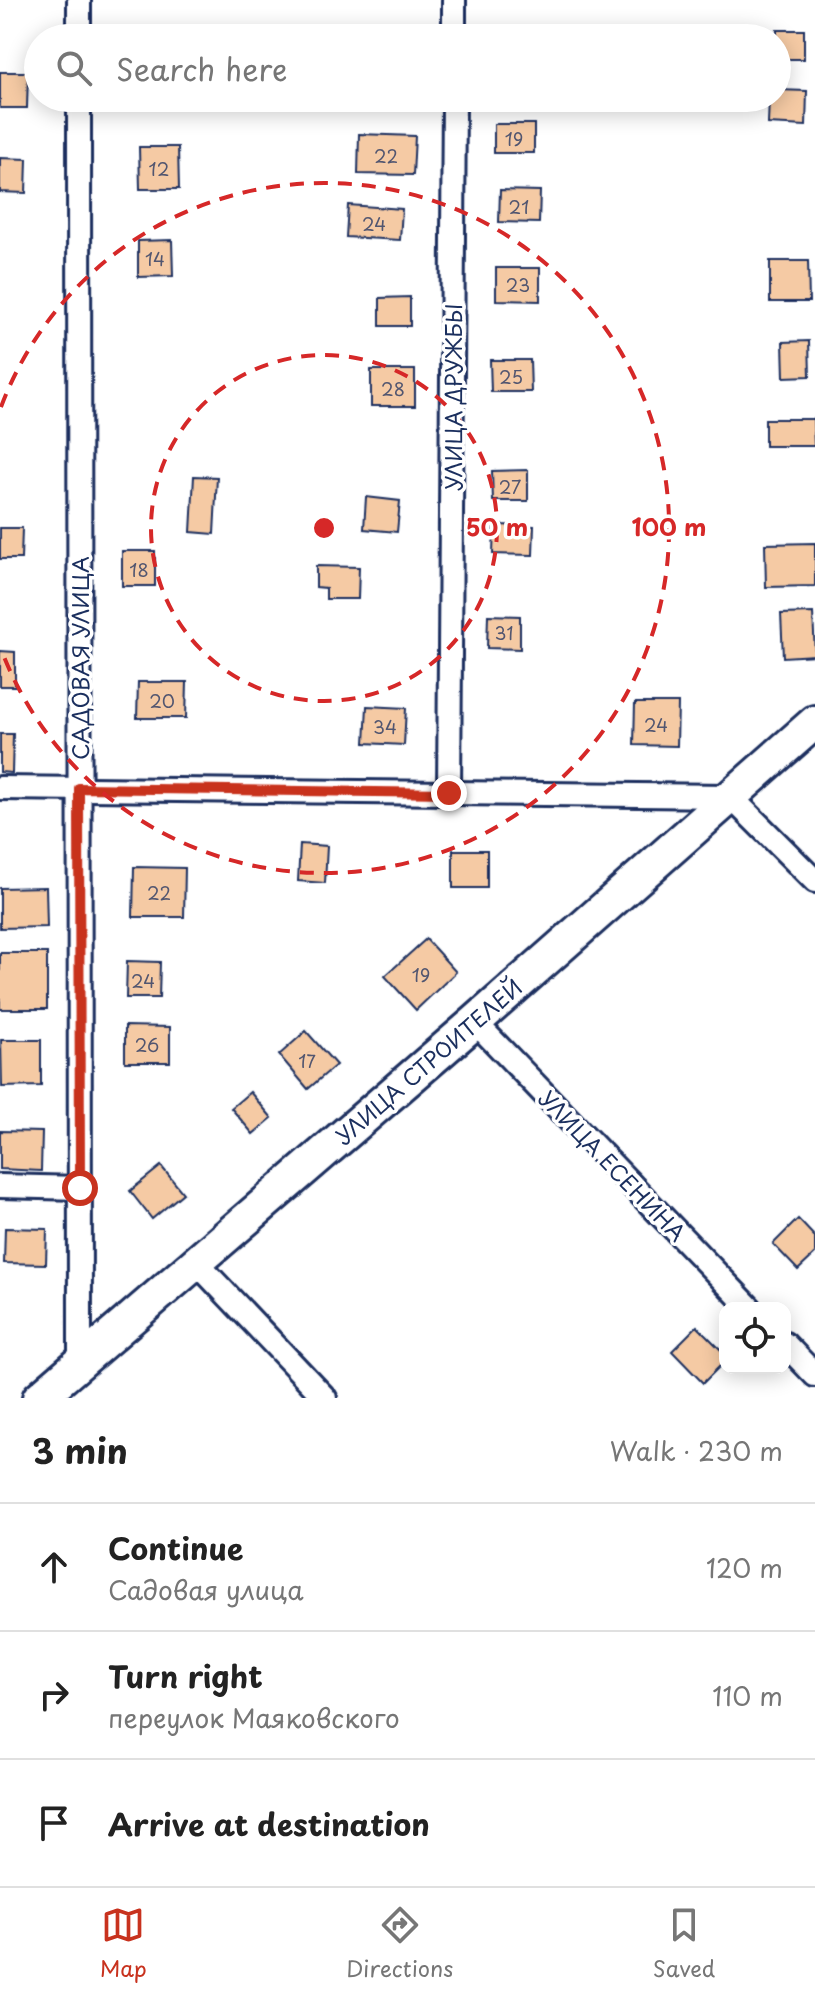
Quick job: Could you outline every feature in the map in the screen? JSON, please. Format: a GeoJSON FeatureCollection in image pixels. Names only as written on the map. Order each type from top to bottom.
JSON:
{"type":"FeatureCollection","features":[{"type":"Feature","properties":{"kind":"street"},"geometry":{"type":"LineString","coordinates":[[79,0],[79,24]]}},
{"type":"Feature","properties":{"kind":"street"},"geometry":{"type":"LineString","coordinates":[[454,0],[454,24]]}},
{"type":"Feature","properties":{"kind":"street","name":"САДОВАЯ УЛИЦА"},"geometry":{"type":"LineString","coordinates":[[79,112],[80,1362]]}},
{"type":"Feature","properties":{"kind":"street","name":"УЛИЦА ДРУЖБЫ"},"geometry":{"type":"LineString","coordinates":[[449,793],[454,112]]}},
{"type":"Feature","properties":{"kind":"street","name":"УЛИЦА СТРОИТЕЛЕЙ"},"geometry":{"type":"LineString","coordinates":[[39,1398],[475,1022],[815,722]]}},
{"type":"Feature","properties":{"kind":"street"},"geometry":{"type":"LineString","coordinates":[[0,788],[730,796],[815,881]]}},
{"type":"Feature","properties":{"kind":"street","name":"УЛИЦА ЕСЕНИНА"},"geometry":{"type":"LineString","coordinates":[[475,1022],[744,1302]]}},
{"type":"Feature","properties":{"kind":"street"},"geometry":{"type":"LineString","coordinates":[[0,1186],[80,1188]]}},
{"type":"Feature","properties":{"kind":"street"},"geometry":{"type":"LineString","coordinates":[[195,1261],[325,1398]]}},
{"type":"Feature","properties":{"kind":"street"},"geometry":{"type":"LineString","coordinates":[[791,1350],[815,1375]]}},
{"type":"Feature","properties":{"kind":"building"},"geometry":{"type":"Polygon","coordinates":[[[791,30],[804,30],[804,59],[791,59],[791,30]]]}},
{"type":"Feature","properties":{"kind":"building"},"geometry":{"type":"Polygon","coordinates":[[[0,72],[24,72],[24,108],[0,108],[0,72]]]}},
{"type":"Feature","properties":{"kind":"building"},"geometry":{"type":"Polygon","coordinates":[[[791,90],[807,91],[806,126],[768,124],[768,112],[791,112],[791,90]]]}},
{"type":"Feature","properties":{"kind":"building"},"geometry":{"type":"Polygon","coordinates":[[[494,124],[534,124],[534,153],[494,153],[494,124]]]}},
{"type":"Feature","properties":{"kind":"building"},"geometry":{"type":"Polygon","coordinates":[[[359,134],[415,136],[413,175],[358,174],[359,134]]]}},
{"type":"Feature","properties":{"kind":"building"},"geometry":{"type":"Polygon","coordinates":[[[139,147],[178,147],[179,189],[140,189],[139,147]]]}},
{"type":"Feature","properties":{"kind":"building"},"geometry":{"type":"Polygon","coordinates":[[[0,158],[27,159],[26,193],[0,192],[0,158]]]}},
{"type":"Feature","properties":{"kind":"building"},"geometry":{"type":"Polygon","coordinates":[[[500,190],[540,191],[539,223],[499,222],[500,190]]]}},
{"type":"Feature","properties":{"kind":"building"},"geometry":{"type":"Polygon","coordinates":[[[348,205],[402,209],[400,240],[346,237],[348,205]]]}},
{"type":"Feature","properties":{"kind":"building"},"geometry":{"type":"Polygon","coordinates":[[[172,240],[173,276],[138,277],[138,241],[172,240]]]}},
{"type":"Feature","properties":{"kind":"building"},"geometry":{"type":"Polygon","coordinates":[[[770,261],[808,261],[809,302],[770,302],[770,261]]]}},
{"type":"Feature","properties":{"kind":"building"},"geometry":{"type":"Polygon","coordinates":[[[496,268],[540,268],[540,301],[496,300],[496,268]]]}},
{"type":"Feature","properties":{"kind":"building"},"geometry":{"type":"Polygon","coordinates":[[[410,297],[410,326],[380,326],[380,298],[410,297]]]}},
{"type":"Feature","properties":{"kind":"building"},"geometry":{"type":"Polygon","coordinates":[[[809,341],[810,376],[784,377],[783,342],[809,341]]]}},
{"type":"Feature","properties":{"kind":"building"},"geometry":{"type":"Polygon","coordinates":[[[490,360],[530,360],[531,392],[491,392],[490,360]]]}},
{"type":"Feature","properties":{"kind":"building"},"geometry":{"type":"Polygon","coordinates":[[[371,370],[415,370],[415,406],[371,406],[371,370]]]}},
{"type":"Feature","properties":{"kind":"building"},"geometry":{"type":"Polygon","coordinates":[[[765,419],[813,419],[814,446],[765,446],[765,419]]]}},
{"type":"Feature","properties":{"kind":"building"},"geometry":{"type":"Polygon","coordinates":[[[528,470],[528,501],[493,501],[492,471],[528,470]]]}},
{"type":"Feature","properties":{"kind":"building"},"geometry":{"type":"Polygon","coordinates":[[[194,476],[217,477],[214,534],[191,532],[194,476]]]}},
{"type":"Feature","properties":{"kind":"building"},"geometry":{"type":"Polygon","coordinates":[[[366,497],[400,501],[397,532],[364,529],[366,497]]]}},
{"type":"Feature","properties":{"kind":"building"},"geometry":{"type":"Polygon","coordinates":[[[494,525],[534,526],[533,555],[493,554],[494,525]]]}},
{"type":"Feature","properties":{"kind":"building"},"geometry":{"type":"Polygon","coordinates":[[[0,528],[22,528],[21,559],[0,559],[0,528]]]}},
{"type":"Feature","properties":{"kind":"building"},"geometry":{"type":"Polygon","coordinates":[[[815,543],[815,586],[766,587],[765,544],[815,543]]]}},
{"type":"Feature","properties":{"kind":"building"},"geometry":{"type":"Polygon","coordinates":[[[122,551],[155,551],[155,586],[122,586],[122,551]]]}},
{"type":"Feature","properties":{"kind":"building"},"geometry":{"type":"Polygon","coordinates":[[[316,566],[359,567],[358,599],[326,599],[326,588],[316,587],[316,566]]]}},
{"type":"Feature","properties":{"kind":"building"},"geometry":{"type":"Polygon","coordinates":[[[813,613],[815,655],[783,657],[781,614],[813,613]]]}},
{"type":"Feature","properties":{"kind":"building"},"geometry":{"type":"Polygon","coordinates":[[[488,615],[520,616],[520,649],[487,648],[488,615]]]}},
{"type":"Feature","properties":{"kind":"building"},"geometry":{"type":"Polygon","coordinates":[[[0,651],[15,652],[15,686],[0,686],[0,651]]]}},
{"type":"Feature","properties":{"kind":"building"},"geometry":{"type":"Polygon","coordinates":[[[138,682],[187,682],[186,718],[137,718],[138,682]]]}},
{"type":"Feature","properties":{"kind":"building"},"geometry":{"type":"Polygon","coordinates":[[[635,703],[678,703],[677,746],[634,745],[635,703]]]}},
{"type":"Feature","properties":{"kind":"building"},"geometry":{"type":"Polygon","coordinates":[[[367,706],[406,708],[404,745],[365,743],[367,706]]]}},
{"type":"Feature","properties":{"kind":"building"},"geometry":{"type":"Polygon","coordinates":[[[0,734],[13,734],[12,773],[0,772],[0,734]]]}},
{"type":"Feature","properties":{"kind":"building"},"geometry":{"type":"Polygon","coordinates":[[[300,844],[327,846],[325,883],[298,881],[300,844]]]}},
{"type":"Feature","properties":{"kind":"building"},"geometry":{"type":"Polygon","coordinates":[[[453,850],[487,850],[487,888],[453,888],[453,850]]]}},
{"type":"Feature","properties":{"kind":"building"},"geometry":{"type":"Polygon","coordinates":[[[134,867],[185,868],[184,917],[133,917],[134,867]]]}},
{"type":"Feature","properties":{"kind":"building"},"geometry":{"type":"Polygon","coordinates":[[[46,887],[47,927],[0,928],[0,888],[46,887]]]}},
{"type":"Feature","properties":{"kind":"building"},"geometry":{"type":"Polygon","coordinates":[[[426,939],[456,972],[416,1010],[385,976],[426,939]]]}},
{"type":"Feature","properties":{"kind":"building"},"geometry":{"type":"Polygon","coordinates":[[[0,953],[47,953],[47,1009],[0,1009],[0,953]]]}},
{"type":"Feature","properties":{"kind":"building"},"geometry":{"type":"Polygon","coordinates":[[[127,961],[160,962],[159,998],[126,998],[127,961]]]}},
{"type":"Feature","properties":{"kind":"building"},"geometry":{"type":"Polygon","coordinates":[[[125,1026],[170,1027],[170,1062],[125,1062],[125,1026]]]}},
{"type":"Feature","properties":{"kind":"building"},"geometry":{"type":"Polygon","coordinates":[[[306,1031],[336,1065],[308,1089],[279,1055],[306,1031]]]}},
{"type":"Feature","properties":{"kind":"building"},"geometry":{"type":"Polygon","coordinates":[[[1,1040],[41,1040],[41,1086],[2,1087],[1,1040]]]}},
{"type":"Feature","properties":{"kind":"building"},"geometry":{"type":"Polygon","coordinates":[[[250,1092],[272,1118],[253,1134],[231,1108],[250,1092]]]}},
{"type":"Feature","properties":{"kind":"building"},"geometry":{"type":"Polygon","coordinates":[[[0,1131],[42,1132],[41,1171],[0,1169],[0,1131]]]}},
{"type":"Feature","properties":{"kind":"building"},"geometry":{"type":"Polygon","coordinates":[[[161,1166],[183,1193],[152,1219],[130,1191],[161,1166]]]}},
{"type":"Feature","properties":{"kind":"building"},"geometry":{"type":"Polygon","coordinates":[[[798,1219],[815,1237],[815,1254],[798,1270],[773,1244],[798,1219]]]}},
{"type":"Feature","properties":{"kind":"building"},"geometry":{"type":"Polygon","coordinates":[[[5,1228],[47,1229],[46,1264],[4,1263],[5,1228]]]}},
{"type":"Feature","properties":{"kind":"building"},"geometry":{"type":"Polygon","coordinates":[[[697,1326],[719,1348],[719,1367],[703,1383],[672,1351],[697,1326]]]}},
{"type":"Feature","properties":{"kind":"route"},"geometry":{"type":"LineString","coordinates":[[80,1188],[79,788],[449,793]]}}]}
